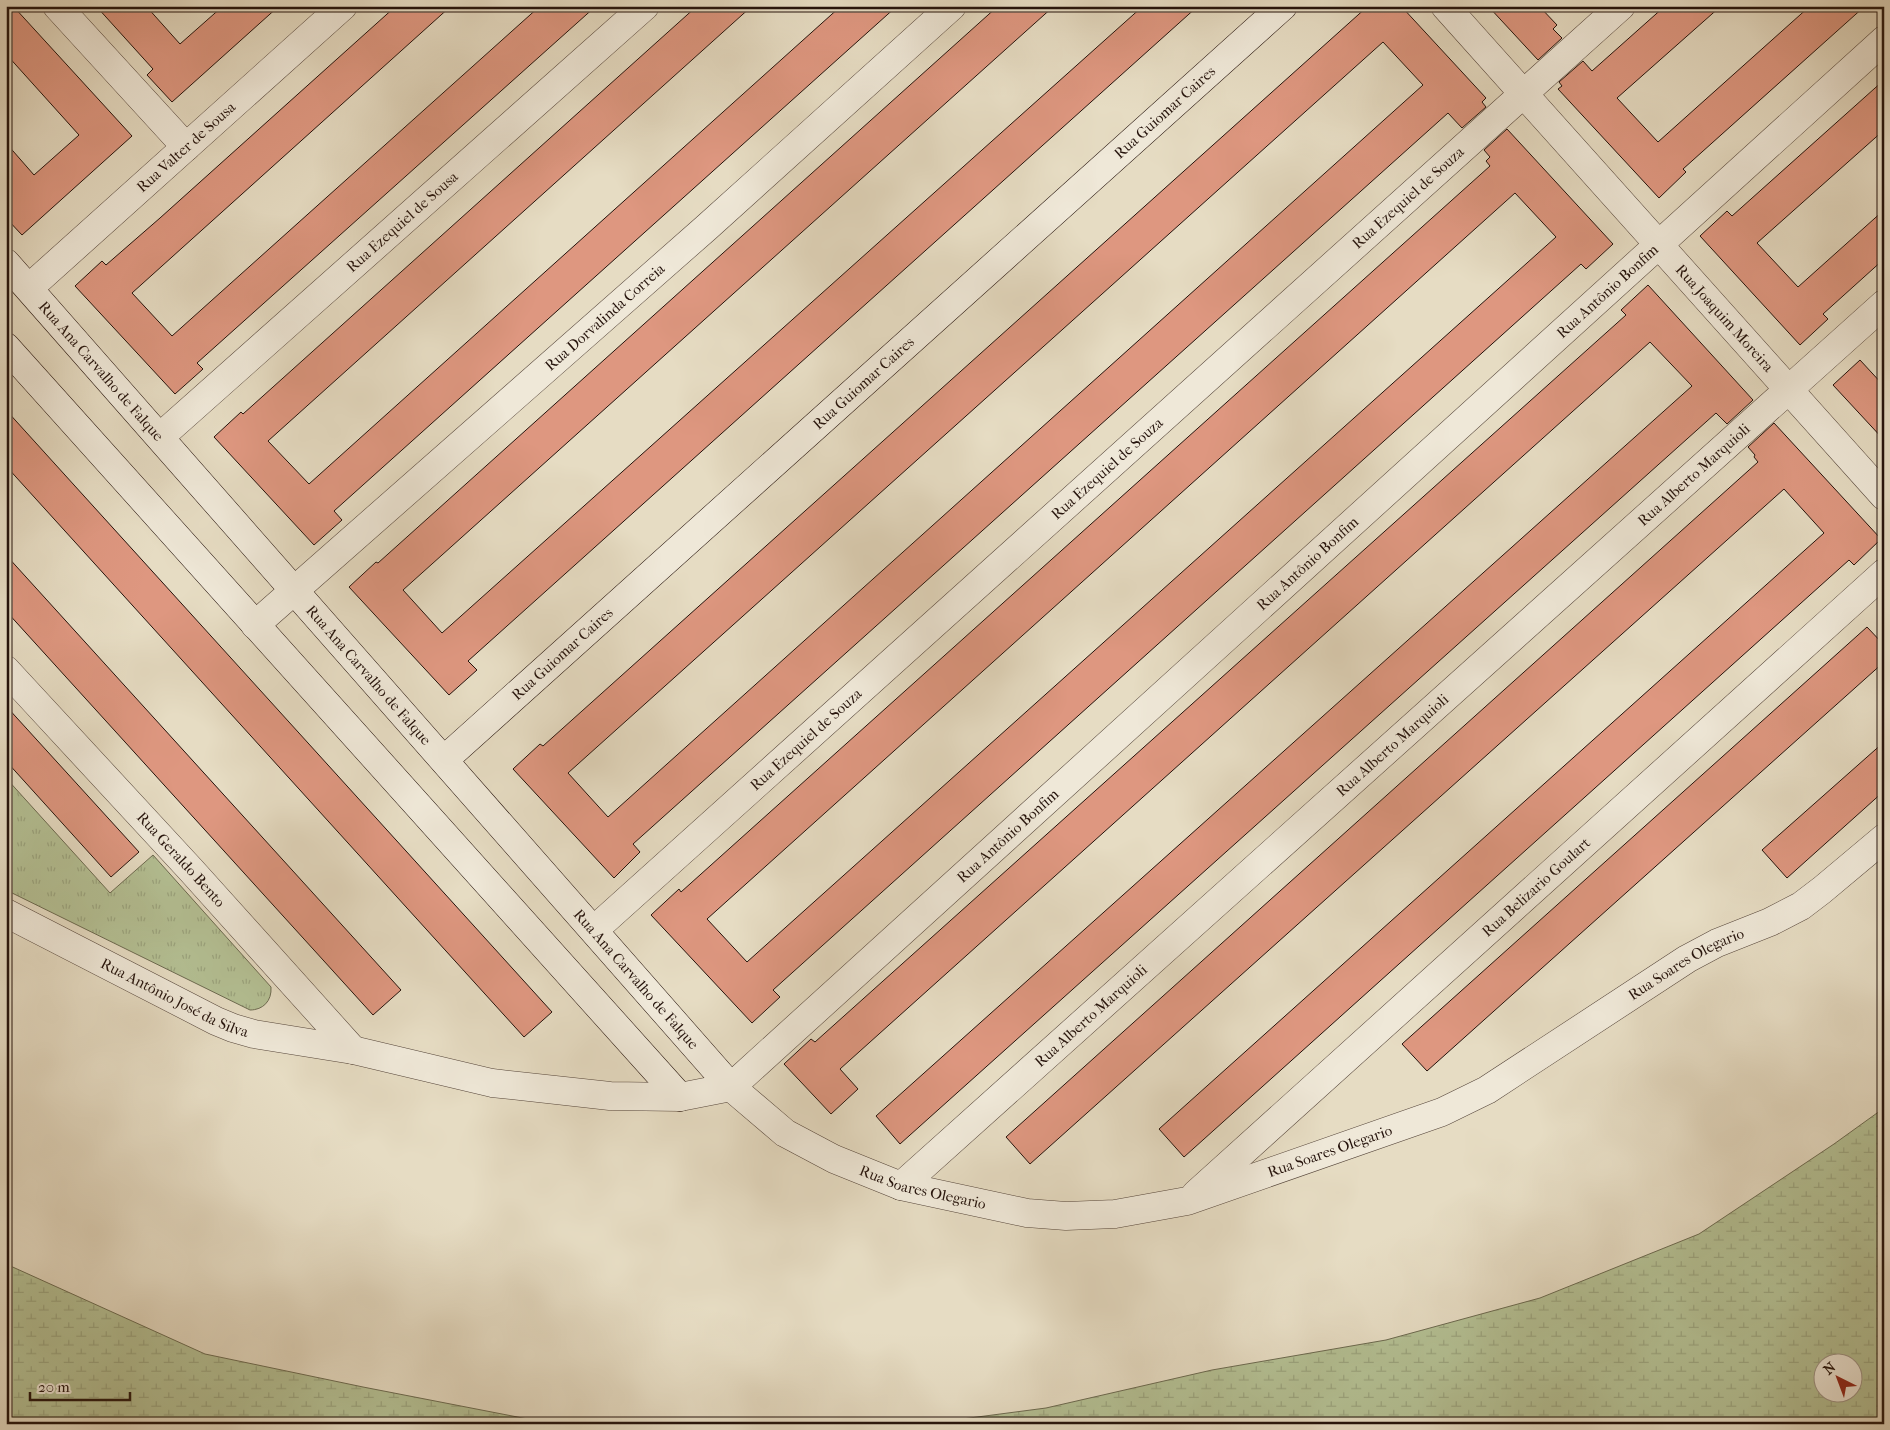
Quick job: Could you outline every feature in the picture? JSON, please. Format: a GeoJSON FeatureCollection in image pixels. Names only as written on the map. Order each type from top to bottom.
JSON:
{"type":"FeatureCollection","features":[{"type":"Feature","properties":{"kind":"street"},"geometry":{"type":"LineString","coordinates":[[57,6],[186,147]]}},
{"type":"Feature","properties":{"kind":"street","name":"Rua Ezequiel de Sousa"},"geometry":{"type":"LineString","coordinates":[[160,437],[645,6]]}},
{"type":"Feature","properties":{"kind":"street","name":"Rua Dorvalinda Correia"},"geometry":{"type":"LineString","coordinates":[[255,625],[706,228],[952,6]]}},
{"type":"Feature","properties":{"kind":"street","name":"Rua Guiomar Caires"},"geometry":{"type":"LineString","coordinates":[[444,760],[1283,6]]}},
{"type":"Feature","properties":{"kind":"street","name":"Rua Joaquim Moreira"},"geometry":{"type":"LineString","coordinates":[[1445,6],[1884,496]]}},
{"type":"Feature","properties":{"kind":"street","name":"Rua Ezequiel de Souza"},"geometry":{"type":"LineString","coordinates":[[594,930],[1621,6]]}},
{"type":"Feature","properties":{"kind":"street","name":"Rua Valter de Sousa"},"geometry":{"type":"LineString","coordinates":[[29,288],[186,147],[330,10]]}},
{"type":"Feature","properties":{"kind":"street","name":"Rua Antônio Bonfim"},"geometry":{"type":"LineString","coordinates":[[731,1087],[1884,40]]}},
{"type":"Feature","properties":{"kind":"street","name":"Rua Ana Carvalho de Falque"},"geometry":{"type":"LineString","coordinates":[[6,263],[731,1087]]}},
{"type":"Feature","properties":{"kind":"street","name":"Rua Alberto Marquioli"},"geometry":{"type":"LineString","coordinates":[[901,1186],[1884,304]]}},
{"type":"Feature","properties":{"kind":"street"},"geometry":{"type":"LineString","coordinates":[[6,347],[680,1097]]}},
{"type":"Feature","properties":{"kind":"street","name":"Rua Belizario Goulart"},"geometry":{"type":"LineString","coordinates":[[1187,1201],[1884,573]]}},
{"type":"Feature","properties":{"kind":"street","name":"Rua Geraldo Bento"},"geometry":{"type":"LineString","coordinates":[[6,670],[191,870],[353,1050]]}},
{"type":"Feature","properties":{"kind":"street","name":"Rua Soares Olegario"},"geometry":{"type":"LineString","coordinates":[[731,1087],[786,1133],[834,1159],[901,1186],[1027,1213],[1066,1216],[1115,1214],[1187,1201],[1434,1116],[1487,1090],[1687,959],[1717,943],[1770,922],[1801,906],[1829,885],[1884,838]]}},
{"type":"Feature","properties":{"kind":"street","name":"Rua Antônio José da Silva"},"geometry":{"type":"LineString","coordinates":[[6,913],[233,1028],[254,1034],[353,1050],[492,1083],[610,1096],[680,1097],[731,1087]]}},
{"type":"Feature","properties":{"kind":"green space"},"geometry":{"type":"Polygon","coordinates":[[[6,778],[110,893],[153,855],[271,987],[270,996],[266,1004],[255,1010],[250,1010],[6,890],[6,778]]]}},
{"type":"Feature","properties":{"kind":"green space"},"geometry":{"type":"Polygon","coordinates":[[[1884,1108],[1884,1424],[924,1424],[1046,1408],[1212,1370],[1386,1340],[1540,1298],[1699,1234],[1834,1144],[1884,1108]]]}},
{"type":"Feature","properties":{"kind":"green space"},"geometry":{"type":"Polygon","coordinates":[[[6,1264],[205,1354],[538,1421],[569,1424],[6,1424],[6,1264]]]}},
{"type":"Feature","properties":{"kind":"building"},"geometry":{"type":"Polygon","coordinates":[[[6,6],[13,6],[132,136],[22,235],[6,218],[6,143],[34,175],[79,135],[6,54],[6,6]]]}},
{"type":"Feature","properties":{"kind":"building"},"geometry":{"type":"Polygon","coordinates":[[[96,6],[146,6],[180,44],[223,6],[279,6],[172,102],[147,75],[153,69],[96,6]]]}},
{"type":"Feature","properties":{"kind":"building"},"geometry":{"type":"Polygon","coordinates":[[[396,6],[451,6],[132,293],[172,336],[540,6],[596,6],[197,363],[203,369],[175,394],[75,286],[102,261],[106,265],[160,218],[396,6]]]}},
{"type":"Feature","properties":{"kind":"building"},"geometry":{"type":"Polygon","coordinates":[[[697,6],[752,6],[268,441],[309,484],[841,6],[897,6],[334,511],[342,520],[314,545],[214,437],[241,412],[243,414],[697,6]]]}},
{"type":"Feature","properties":{"kind":"building"},"geometry":{"type":"Polygon","coordinates":[[[998,6],[1054,6],[403,590],[442,633],[1143,6],[1198,6],[468,661],[477,670],[449,695],[349,587],[998,6]]]}},
{"type":"Feature","properties":{"kind":"building"},"geometry":{"type":"Polygon","coordinates":[[[1368,6],[1401,6],[1486,98],[1482,102],[1486,107],[1462,128],[1448,113],[633,844],[640,852],[614,878],[513,769],[540,744],[543,746],[1368,6]],[[1383,42],[568,773],[608,817],[1423,85],[1383,42]]]}},
{"type":"Feature","properties":{"kind":"building"},"geometry":{"type":"Polygon","coordinates":[[[1488,6],[1539,6],[1557,25],[1553,29],[1562,38],[1538,60],[1488,6]]]}},
{"type":"Feature","properties":{"kind":"building"},"geometry":{"type":"Polygon","coordinates":[[[1665,6],[1721,6],[1617,98],[1658,142],[1810,6],[1865,6],[1683,169],[1686,172],[1659,198],[1558,89],[1562,86],[1559,82],[1583,61],[1592,71],[1665,6]]]}},
{"type":"Feature","properties":{"kind":"building"},"geometry":{"type":"Polygon","coordinates":[[[1884,80],[1884,130],[1757,243],[1798,287],[1884,210],[1884,259],[1823,314],[1828,319],[1800,345],[1700,236],[1727,211],[1732,216],[1884,80]]]}},
{"type":"Feature","properties":{"kind":"building"},"geometry":{"type":"Polygon","coordinates":[[[1507,129],[1613,244],[1586,269],[1581,264],[773,990],[780,997],[752,1023],[651,915],[679,889],[681,892],[1490,166],[1486,161],[1490,157],[1484,150],[1507,129]],[[1515,193],[707,919],[747,962],[1556,237],[1515,193]]]}},
{"type":"Feature","properties":{"kind":"building"},"geometry":{"type":"Polygon","coordinates":[[[1648,285],[1753,400],[1727,424],[1716,413],[900,1144],[876,1116],[1692,386],[1650,342],[840,1069],[858,1089],[831,1114],[784,1064],[811,1039],[815,1042],[1626,315],[1621,310],[1648,285]]]}},
{"type":"Feature","properties":{"kind":"building"},"geometry":{"type":"Polygon","coordinates":[[[1860,360],[1884,386],[1884,440],[1833,385],[1860,360]]]}},
{"type":"Feature","properties":{"kind":"building"},"geometry":{"type":"Polygon","coordinates":[[[6,410],[552,1012],[524,1037],[6,466],[6,410]]]}},
{"type":"Feature","properties":{"kind":"building"},"geometry":{"type":"Polygon","coordinates":[[[1774,423],[1881,539],[1854,565],[1849,560],[1184,1157],[1159,1129],[1824,533],[1784,489],[1030,1164],[1006,1137],[1758,462],[1748,447],[1774,423]]]}},
{"type":"Feature","properties":{"kind":"building"},"geometry":{"type":"Polygon","coordinates":[[[6,555],[401,990],[373,1015],[6,611],[6,555]]]}},
{"type":"Feature","properties":{"kind":"building"},"geometry":{"type":"Polygon","coordinates":[[[1867,627],[1884,645],[1884,662],[1427,1071],[1402,1044],[1867,627]]]}},
{"type":"Feature","properties":{"kind":"building"},"geometry":{"type":"Polygon","coordinates":[[[6,706],[139,852],[111,877],[6,761],[6,706]]]}},
{"type":"Feature","properties":{"kind":"building"},"geometry":{"type":"Polygon","coordinates":[[[1884,742],[1884,791],[1787,878],[1762,850],[1884,742]]]}}]}
